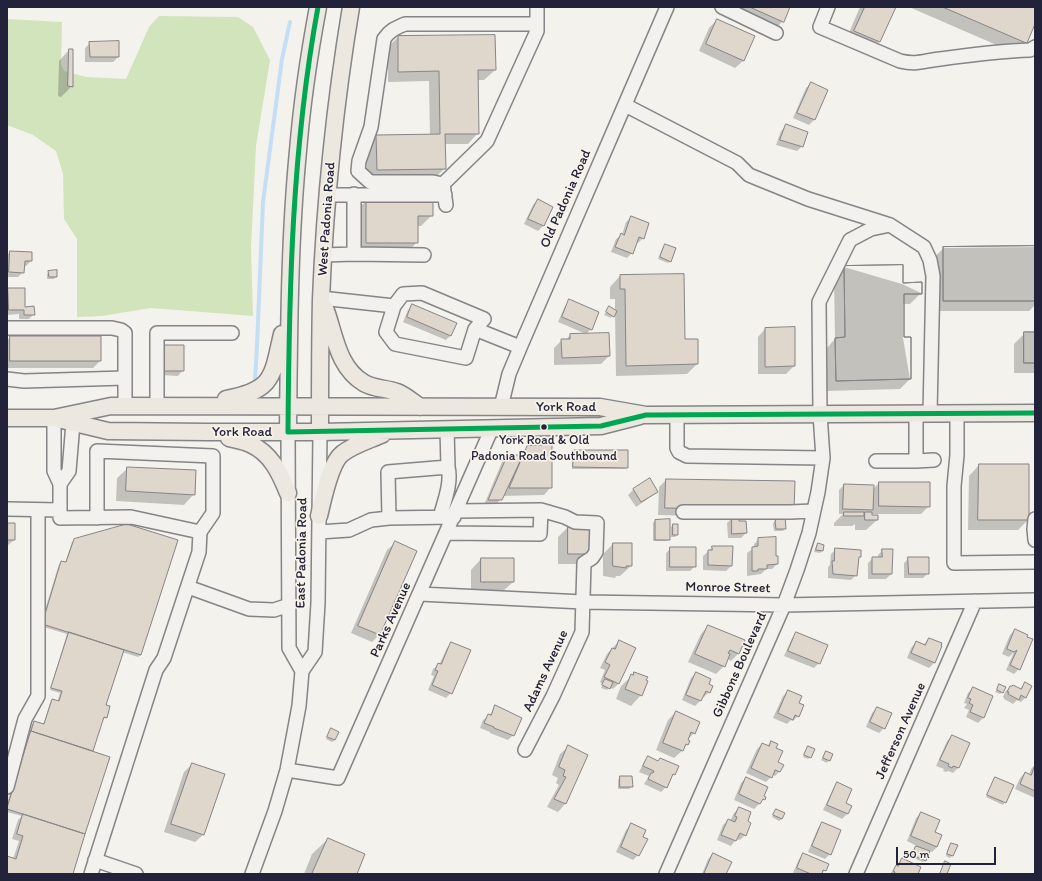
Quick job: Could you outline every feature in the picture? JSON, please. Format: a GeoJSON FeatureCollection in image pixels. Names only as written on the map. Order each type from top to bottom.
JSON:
{"type":"FeatureCollection","features":[{"type":"Feature","properties":{"kind":"main road"},"geometry":{"type":"LineString","coordinates":[[288,432],[292,240],[298,152],[311,47],[318,7]]}},
{"type":"Feature","properties":{"kind":"main road","name":"West Padonia Road"},"geometry":{"type":"LineString","coordinates":[[320,432],[321,298],[328,194],[344,53],[351,7]]}},
{"type":"Feature","properties":{"kind":"main road"},"geometry":{"type":"LineString","coordinates":[[321,298],[332,327],[336,345],[342,360],[350,371],[364,383],[379,389],[397,392],[420,406]]}},
{"type":"Feature","properties":{"kind":"main road"},"geometry":{"type":"LineString","coordinates":[[186,406],[244,396],[256,391],[264,385],[271,376],[276,364],[290,301]]}},
{"type":"Feature","properties":{"kind":"main road","name":"York Road"},"geometry":{"type":"LineString","coordinates":[[7,418],[54,418],[111,406],[600,406],[646,415]]}},
{"type":"Feature","properties":{"kind":"main road","name":"York Road"},"geometry":{"type":"LineString","coordinates":[[54,418],[108,430],[320,432],[601,426],[646,415],[677,414],[1035,412]]}},
{"type":"Feature","properties":{"kind":"main road"},"geometry":{"type":"LineString","coordinates":[[319,516],[330,476],[341,454],[353,447],[392,430]]}},
{"type":"Feature","properties":{"kind":"main road"},"geometry":{"type":"LineString","coordinates":[[208,432],[250,443],[264,452],[274,463],[281,475],[288,493]]}},
{"type":"Feature","properties":{"kind":"street"},"geometry":{"type":"LineString","coordinates":[[445,195],[487,141],[537,31],[537,7]]}},
{"type":"Feature","properties":{"kind":"street"},"geometry":{"type":"LineString","coordinates":[[722,7],[776,33]]}},
{"type":"Feature","properties":{"kind":"street"},"geometry":{"type":"LineString","coordinates":[[828,7],[820,27],[900,61],[910,63],[918,64],[938,59],[1030,50],[1035,47]]}},
{"type":"Feature","properties":{"kind":"street","name":"Old Padonia Road"},"geometry":{"type":"LineString","coordinates":[[501,406],[509,374],[520,347],[625,105],[665,8]]}},
{"type":"Feature","properties":{"kind":"street"},"geometry":{"type":"LineString","coordinates":[[445,195],[433,182],[370,182],[358,171],[359,161],[371,128],[384,39],[388,32],[405,24],[537,24]]}},
{"type":"Feature","properties":{"kind":"street"},"geometry":{"type":"LineString","coordinates":[[625,105],[737,163],[749,175],[808,199],[890,225],[924,247],[930,260],[933,276],[923,413],[916,460]]}},
{"type":"Feature","properties":{"kind":"street"},"geometry":{"type":"LineString","coordinates":[[328,194],[445,195]]}},
{"type":"Feature","properties":{"kind":"street"},"geometry":{"type":"LineString","coordinates":[[354,194],[354,254]]}},
{"type":"Feature","properties":{"kind":"street","name":"Gibbons Boulevard"},"geometry":{"type":"LineString","coordinates":[[666,874],[784,605],[802,555],[813,511],[823,458],[820,414],[819,302],[850,240],[870,229],[890,225]]}},
{"type":"Feature","properties":{"kind":"street"},"geometry":{"type":"LineString","coordinates":[[324,255],[424,255]]}},
{"type":"Feature","properties":{"kind":"street"},"geometry":{"type":"LineString","coordinates":[[422,293],[484,319],[475,329],[466,358],[395,344],[386,332],[394,306],[403,294],[422,293]]}},
{"type":"Feature","properties":{"kind":"street"},"geometry":{"type":"LineString","coordinates":[[321,298],[394,306]]}},
{"type":"Feature","properties":{"kind":"street"},"geometry":{"type":"LineString","coordinates":[[7,328],[112,328],[121,330],[125,334],[125,406]]}},
{"type":"Feature","properties":{"kind":"street"},"geometry":{"type":"LineString","coordinates":[[475,329],[520,347]]}},
{"type":"Feature","properties":{"kind":"street"},"geometry":{"type":"LineString","coordinates":[[157,406],[158,333],[232,333]]}},
{"type":"Feature","properties":{"kind":"street"},"geometry":{"type":"LineString","coordinates":[[7,379],[24,381],[125,378]]}},
{"type":"Feature","properties":{"kind":"street"},"geometry":{"type":"LineString","coordinates":[[957,413],[957,455],[954,486],[954,563],[1035,562]]}},
{"type":"Feature","properties":{"kind":"street"},"geometry":{"type":"LineString","coordinates":[[677,414],[677,448],[679,452],[687,456],[823,458]]}},
{"type":"Feature","properties":{"kind":"street"},"geometry":{"type":"LineString","coordinates":[[54,418],[54,471],[60,484],[60,518],[131,517],[200,532]]}},
{"type":"Feature","properties":{"kind":"street"},"geometry":{"type":"LineString","coordinates":[[60,484],[69,471],[73,423]]}},
{"type":"Feature","properties":{"kind":"street","name":"Parks Avenue"},"geometry":{"type":"LineString","coordinates":[[287,770],[338,778],[492,428]]}},
{"type":"Feature","properties":{"kind":"street"},"geometry":{"type":"LineString","coordinates":[[441,514],[450,473],[448,467],[447,429]]}},
{"type":"Feature","properties":{"kind":"street","name":"East Padonia Road"},"geometry":{"type":"LineString","coordinates":[[288,432],[289,648],[302,671]]}},
{"type":"Feature","properties":{"kind":"street","name":"East Padonia Road"},"geometry":{"type":"LineString","coordinates":[[252,874],[275,811],[287,770],[299,706],[302,671],[315,652],[318,603],[320,432]]}},
{"type":"Feature","properties":{"kind":"street"},"geometry":{"type":"LineString","coordinates":[[91,874],[156,670],[164,658],[188,587],[199,552],[200,532],[213,513],[213,456],[97,451],[97,518]]}},
{"type":"Feature","properties":{"kind":"street"},"geometry":{"type":"LineString","coordinates":[[876,461],[934,460]]}},
{"type":"Feature","properties":{"kind":"street"},"geometry":{"type":"LineString","coordinates":[[389,514],[388,472],[448,467]]}},
{"type":"Feature","properties":{"kind":"street"},"geometry":{"type":"LineString","coordinates":[[7,509],[60,510]]}},
{"type":"Feature","properties":{"kind":"street"},"geometry":{"type":"LineString","coordinates":[[7,787],[26,719],[38,696],[38,510]]}},
{"type":"Feature","properties":{"kind":"street"},"geometry":{"type":"LineString","coordinates":[[319,532],[349,530],[389,514],[455,514],[541,510],[540,534],[447,533]]}},
{"type":"Feature","properties":{"kind":"street","name":"Adams Avenue"},"geometry":{"type":"LineString","coordinates":[[525,750],[553,696],[582,632],[584,563],[592,558],[596,552],[597,523],[575,522],[565,517],[541,510]]}},
{"type":"Feature","properties":{"kind":"street"},"geometry":{"type":"LineString","coordinates":[[683,512],[813,511]]}},
{"type":"Feature","properties":{"kind":"street"},"geometry":{"type":"LineString","coordinates":[[188,587],[249,609],[262,611],[274,610],[289,605]]}},
{"type":"Feature","properties":{"kind":"street","name":"Monroe Street"},"geometry":{"type":"LineString","coordinates":[[420,594],[583,602],[784,605],[1035,600]]}},
{"type":"Feature","properties":{"kind":"street","name":"Jefferson Avenue"},"geometry":{"type":"LineString","coordinates":[[856,874],[976,601]]}},
{"type":"Feature","properties":{"kind":"street"},"geometry":{"type":"LineString","coordinates":[[95,860],[136,874]]}},
{"type":"Feature","properties":{"kind":"green space"},"geometry":{"type":"Polygon","coordinates":[[[159,16],[238,17],[253,27],[270,60],[256,146],[251,247],[253,316],[151,308],[102,316],[77,317],[77,239],[64,219],[63,174],[56,151],[33,135],[7,125],[7,19],[62,22],[61,64],[64,71],[86,77],[126,79],[149,27],[159,16]]]}},
{"type":"Feature","properties":{"kind":"building"},"geometry":{"type":"Polygon","coordinates":[[[750,7],[790,7],[784,22],[750,7]]]}},
{"type":"Feature","properties":{"kind":"building"},"geometry":{"type":"Polygon","coordinates":[[[865,7],[896,7],[880,42],[854,31],[865,7]]]}},
{"type":"Feature","properties":{"kind":"building"},"geometry":{"type":"Polygon","coordinates":[[[943,7],[1035,7],[1035,24],[1027,43],[943,7]]]}},
{"type":"Feature","properties":{"kind":"building"},"geometry":{"type":"Polygon","coordinates":[[[717,19],[755,36],[744,61],[706,44],[717,19]]]}},
{"type":"Feature","properties":{"kind":"building"},"geometry":{"type":"Polygon","coordinates":[[[495,35],[496,70],[478,70],[479,134],[445,134],[446,169],[377,170],[376,135],[440,134],[439,71],[398,72],[398,36],[495,35]]]}},
{"type":"Feature","properties":{"kind":"building"},"geometry":{"type":"Polygon","coordinates":[[[119,41],[119,57],[90,57],[89,42],[119,41]]]}},
{"type":"Feature","properties":{"kind":"building"},"geometry":{"type":"Polygon","coordinates":[[[69,49],[73,49],[73,87],[68,86],[69,49]]]}},
{"type":"Feature","properties":{"kind":"building"},"geometry":{"type":"Polygon","coordinates":[[[811,82],[828,90],[815,120],[797,113],[811,82]]]}},
{"type":"Feature","properties":{"kind":"building"},"geometry":{"type":"Polygon","coordinates":[[[786,124],[808,132],[803,147],[780,140],[786,124]]]}},
{"type":"Feature","properties":{"kind":"building"},"geometry":{"type":"Polygon","coordinates":[[[433,199],[433,216],[418,216],[418,243],[366,243],[366,200],[433,199]]]}},
{"type":"Feature","properties":{"kind":"building"},"geometry":{"type":"Polygon","coordinates":[[[538,199],[553,207],[544,226],[528,219],[538,199]]]}},
{"type":"Feature","properties":{"kind":"building"},"geometry":{"type":"Polygon","coordinates":[[[631,216],[649,223],[644,239],[639,237],[633,254],[615,247],[621,233],[624,235],[631,216]]]}},
{"type":"Feature","properties":{"kind":"building"},"geometry":{"type":"Polygon","coordinates":[[[665,244],[676,248],[671,262],[660,257],[665,244]]]}},
{"type":"Feature","properties":{"kind":"building"},"geometry":{"type":"Polygon","coordinates":[[[1035,246],[1035,301],[943,301],[943,247],[1035,246]]]}},
{"type":"Feature","properties":{"kind":"building"},"geometry":{"type":"Polygon","coordinates":[[[1035,246],[1035,301],[943,301],[943,247],[1035,246]]]}},
{"type":"Feature","properties":{"kind":"building"},"geometry":{"type":"Polygon","coordinates":[[[10,251],[32,252],[32,261],[25,261],[24,273],[9,272],[10,251]]]}},
{"type":"Feature","properties":{"kind":"building"},"geometry":{"type":"Polygon","coordinates":[[[903,265],[903,283],[922,282],[922,294],[904,294],[904,337],[911,337],[911,379],[836,381],[835,338],[845,337],[844,266],[903,265]]]}},
{"type":"Feature","properties":{"kind":"building"},"geometry":{"type":"Polygon","coordinates":[[[903,265],[903,283],[922,282],[922,294],[904,294],[904,337],[911,337],[911,379],[836,381],[835,338],[845,337],[844,266],[903,265]]]}},
{"type":"Feature","properties":{"kind":"building"},"geometry":{"type":"Polygon","coordinates":[[[57,270],[57,277],[49,277],[48,271],[57,270]]]}},
{"type":"Feature","properties":{"kind":"building"},"geometry":{"type":"Polygon","coordinates":[[[684,274],[685,339],[698,339],[698,364],[626,366],[625,289],[620,289],[620,275],[684,274]]]}},
{"type":"Feature","properties":{"kind":"building"},"geometry":{"type":"Polygon","coordinates":[[[8,288],[25,288],[25,307],[34,306],[35,315],[24,315],[24,310],[9,310],[8,288]]]}},
{"type":"Feature","properties":{"kind":"building"},"geometry":{"type":"Polygon","coordinates":[[[569,299],[599,312],[592,330],[562,317],[569,299]]]}},
{"type":"Feature","properties":{"kind":"building"},"geometry":{"type":"Polygon","coordinates":[[[412,304],[457,323],[451,336],[407,317],[412,304]]]}},
{"type":"Feature","properties":{"kind":"building"},"geometry":{"type":"Polygon","coordinates":[[[609,306],[617,311],[614,317],[606,312],[609,306]]]}},
{"type":"Feature","properties":{"kind":"building"},"geometry":{"type":"Polygon","coordinates":[[[795,327],[795,366],[765,367],[765,328],[795,327]]]}},
{"type":"Feature","properties":{"kind":"building"},"geometry":{"type":"Polygon","coordinates":[[[1024,332],[1035,332],[1035,363],[1024,363],[1024,332]]]}},
{"type":"Feature","properties":{"kind":"building"},"geometry":{"type":"Polygon","coordinates":[[[1024,332],[1035,332],[1035,363],[1024,363],[1024,332]]]}},
{"type":"Feature","properties":{"kind":"building"},"geometry":{"type":"Polygon","coordinates":[[[609,333],[610,356],[562,358],[561,339],[570,339],[570,334],[609,333]]]}},
{"type":"Feature","properties":{"kind":"building"},"geometry":{"type":"Polygon","coordinates":[[[10,336],[101,336],[101,361],[10,361],[10,336]]]}},
{"type":"Feature","properties":{"kind":"building"},"geometry":{"type":"Polygon","coordinates":[[[165,345],[184,345],[184,371],[164,371],[165,345]]]}},
{"type":"Feature","properties":{"kind":"building"},"geometry":{"type":"Polygon","coordinates":[[[552,445],[552,488],[509,488],[527,446],[552,445]]]}},
{"type":"Feature","properties":{"kind":"building"},"geometry":{"type":"Polygon","coordinates":[[[574,450],[628,450],[628,468],[573,467],[574,450]]]}},
{"type":"Feature","properties":{"kind":"building"},"geometry":{"type":"Polygon","coordinates":[[[523,455],[502,500],[488,500],[507,456],[523,455]]]}},
{"type":"Feature","properties":{"kind":"building"},"geometry":{"type":"Polygon","coordinates":[[[979,464],[1029,464],[1029,520],[978,520],[979,464]]]}},
{"type":"Feature","properties":{"kind":"building"},"geometry":{"type":"Polygon","coordinates":[[[127,467],[196,470],[195,495],[126,491],[127,467]]]}},
{"type":"Feature","properties":{"kind":"building"},"geometry":{"type":"Polygon","coordinates":[[[650,478],[658,492],[641,502],[633,489],[650,478]]]}},
{"type":"Feature","properties":{"kind":"building"},"geometry":{"type":"Polygon","coordinates":[[[666,479],[795,481],[794,511],[665,508],[666,479]]]}},
{"type":"Feature","properties":{"kind":"building"},"geometry":{"type":"Polygon","coordinates":[[[879,482],[930,482],[930,507],[879,506],[879,482]]]}},
{"type":"Feature","properties":{"kind":"building"},"geometry":{"type":"Polygon","coordinates":[[[844,484],[874,485],[873,510],[843,509],[844,484]]]}},
{"type":"Feature","properties":{"kind":"building"},"geometry":{"type":"Polygon","coordinates":[[[844,512],[864,512],[864,516],[844,516],[844,512]]]}},
{"type":"Feature","properties":{"kind":"building"},"geometry":{"type":"Polygon","coordinates":[[[865,512],[872,512],[872,515],[878,515],[878,520],[865,520],[865,512]]]}},
{"type":"Feature","properties":{"kind":"building"},"geometry":{"type":"Polygon","coordinates":[[[777,516],[785,516],[786,529],[776,529],[775,521],[777,516]]]}},
{"type":"Feature","properties":{"kind":"building"},"geometry":{"type":"Polygon","coordinates":[[[732,517],[739,517],[739,521],[746,521],[747,533],[732,534],[732,517]]]}},
{"type":"Feature","properties":{"kind":"building"},"geometry":{"type":"Polygon","coordinates":[[[670,519],[670,540],[655,540],[655,520],[670,519]]]}},
{"type":"Feature","properties":{"kind":"building"},"geometry":{"type":"Polygon","coordinates":[[[8,523],[15,523],[15,540],[8,540],[8,523]]]}},
{"type":"Feature","properties":{"kind":"building"},"geometry":{"type":"Polygon","coordinates":[[[127,524],[178,540],[141,655],[42,624],[61,561],[66,562],[74,539],[127,524]]]}},
{"type":"Feature","properties":{"kind":"building"},"geometry":{"type":"Polygon","coordinates":[[[673,524],[678,524],[678,535],[673,535],[673,524]]]}},
{"type":"Feature","properties":{"kind":"building"},"geometry":{"type":"Polygon","coordinates":[[[568,526],[593,526],[592,554],[568,554],[568,526]]]}},
{"type":"Feature","properties":{"kind":"building"},"geometry":{"type":"Polygon","coordinates":[[[776,537],[776,556],[778,556],[778,564],[767,565],[767,569],[752,571],[752,547],[758,546],[758,538],[776,537]]]}},
{"type":"Feature","properties":{"kind":"building"},"geometry":{"type":"Polygon","coordinates":[[[395,541],[417,551],[380,635],[358,626],[395,541]]]}},
{"type":"Feature","properties":{"kind":"building"},"geometry":{"type":"Polygon","coordinates":[[[613,543],[632,543],[632,566],[626,566],[626,568],[613,566],[613,543]]]}},
{"type":"Feature","properties":{"kind":"building"},"geometry":{"type":"Polygon","coordinates":[[[818,543],[824,545],[823,551],[816,550],[818,543]]]}},
{"type":"Feature","properties":{"kind":"building"},"geometry":{"type":"Polygon","coordinates":[[[712,546],[733,546],[732,566],[708,565],[708,550],[712,550],[712,546]]]}},
{"type":"Feature","properties":{"kind":"building"},"geometry":{"type":"Polygon","coordinates":[[[670,547],[696,547],[696,567],[670,567],[670,547]]]}},
{"type":"Feature","properties":{"kind":"building"},"geometry":{"type":"Polygon","coordinates":[[[835,548],[861,550],[857,576],[833,574],[832,561],[834,561],[835,548]]]}},
{"type":"Feature","properties":{"kind":"building"},"geometry":{"type":"Polygon","coordinates":[[[882,549],[893,549],[892,574],[872,574],[872,557],[882,557],[882,549]]]}},
{"type":"Feature","properties":{"kind":"building"},"geometry":{"type":"Polygon","coordinates":[[[908,557],[929,557],[929,574],[909,574],[908,557]]]}},
{"type":"Feature","properties":{"kind":"building"},"geometry":{"type":"Polygon","coordinates":[[[481,558],[514,558],[514,582],[481,582],[481,558]]]}},
{"type":"Feature","properties":{"kind":"building"},"geometry":{"type":"Polygon","coordinates":[[[708,625],[745,640],[739,654],[730,650],[725,667],[695,654],[708,625]]]}},
{"type":"Feature","properties":{"kind":"building"},"geometry":{"type":"Polygon","coordinates":[[[1015,629],[1033,639],[1020,670],[1010,665],[1017,650],[1014,652],[1007,649],[1015,629]]]}},
{"type":"Feature","properties":{"kind":"building"},"geometry":{"type":"Polygon","coordinates":[[[69,632],[124,650],[106,705],[110,706],[107,718],[104,717],[93,751],[31,731],[34,721],[44,724],[52,699],[59,701],[62,691],[51,688],[69,632]]]}},
{"type":"Feature","properties":{"kind":"building"},"geometry":{"type":"Polygon","coordinates":[[[796,632],[828,645],[820,664],[788,651],[796,632]]]}},
{"type":"Feature","properties":{"kind":"building"},"geometry":{"type":"Polygon","coordinates":[[[929,638],[942,643],[935,663],[911,653],[916,641],[925,645],[929,638]]]}},
{"type":"Feature","properties":{"kind":"building"},"geometry":{"type":"Polygon","coordinates":[[[619,640],[636,648],[619,684],[604,677],[610,665],[605,662],[612,648],[615,649],[619,640]]]}},
{"type":"Feature","properties":{"kind":"building"},"geometry":{"type":"Polygon","coordinates":[[[451,642],[471,650],[452,694],[432,685],[438,671],[435,670],[438,663],[441,664],[451,642]]]}},
{"type":"Feature","properties":{"kind":"building"},"geometry":{"type":"Polygon","coordinates":[[[634,672],[648,677],[646,680],[648,681],[642,696],[625,689],[631,674],[633,675],[634,672]]]}},
{"type":"Feature","properties":{"kind":"building"},"geometry":{"type":"Polygon","coordinates":[[[696,672],[711,679],[709,684],[713,686],[710,693],[706,691],[701,701],[686,695],[696,672]]]}},
{"type":"Feature","properties":{"kind":"building"},"geometry":{"type":"Polygon","coordinates":[[[605,679],[613,682],[610,689],[602,685],[605,679]]]}},
{"type":"Feature","properties":{"kind":"building"},"geometry":{"type":"Polygon","coordinates":[[[1025,682],[1032,686],[1026,698],[1021,695],[1019,700],[1008,694],[1009,692],[1007,692],[1010,686],[1013,685],[1021,689],[1025,682]]]}},
{"type":"Feature","properties":{"kind":"building"},"geometry":{"type":"Polygon","coordinates":[[[999,684],[1006,687],[1003,693],[997,690],[999,684]]]}},
{"type":"Feature","properties":{"kind":"building"},"geometry":{"type":"Polygon","coordinates":[[[973,687],[993,696],[984,718],[970,712],[973,705],[969,703],[971,699],[968,698],[973,687]]]}},
{"type":"Feature","properties":{"kind":"building"},"geometry":{"type":"Polygon","coordinates":[[[788,690],[802,696],[799,703],[804,705],[799,717],[795,715],[793,720],[778,713],[788,690]]]}},
{"type":"Feature","properties":{"kind":"building"},"geometry":{"type":"Polygon","coordinates":[[[495,705],[522,718],[514,736],[484,723],[488,714],[491,715],[495,705]]]}},
{"type":"Feature","properties":{"kind":"building"},"geometry":{"type":"Polygon","coordinates":[[[877,707],[892,713],[885,729],[870,722],[877,707]]]}},
{"type":"Feature","properties":{"kind":"building"},"geometry":{"type":"Polygon","coordinates":[[[676,711],[700,722],[695,734],[691,732],[688,740],[690,741],[688,745],[686,744],[683,751],[663,743],[676,711]]]}},
{"type":"Feature","properties":{"kind":"building"},"geometry":{"type":"Polygon","coordinates":[[[331,728],[339,732],[335,740],[327,737],[331,728]]]}},
{"type":"Feature","properties":{"kind":"building"},"geometry":{"type":"Polygon","coordinates":[[[31,731],[110,757],[85,834],[7,809],[31,731]]]}},
{"type":"Feature","properties":{"kind":"building"},"geometry":{"type":"Polygon","coordinates":[[[952,735],[970,743],[959,768],[953,766],[952,768],[948,766],[949,764],[940,760],[952,735]]]}},
{"type":"Feature","properties":{"kind":"building"},"geometry":{"type":"Polygon","coordinates":[[[771,741],[778,744],[776,748],[783,751],[778,762],[784,765],[780,772],[775,770],[772,778],[751,768],[762,743],[769,746],[771,741]]]}},
{"type":"Feature","properties":{"kind":"building"},"geometry":{"type":"Polygon","coordinates":[[[568,745],[588,755],[566,804],[554,799],[566,777],[563,776],[565,770],[559,767],[568,745]]]}},
{"type":"Feature","properties":{"kind":"building"},"geometry":{"type":"Polygon","coordinates":[[[808,746],[815,749],[811,758],[804,755],[808,746]]]}},
{"type":"Feature","properties":{"kind":"building"},"geometry":{"type":"Polygon","coordinates":[[[826,751],[833,754],[830,761],[823,758],[826,751]]]}},
{"type":"Feature","properties":{"kind":"building"},"geometry":{"type":"Polygon","coordinates":[[[648,756],[658,761],[660,758],[679,766],[675,775],[673,774],[667,788],[648,779],[654,771],[643,766],[648,756]]]}},
{"type":"Feature","properties":{"kind":"building"},"geometry":{"type":"Polygon","coordinates":[[[192,763],[225,774],[204,835],[171,824],[192,763]]]}},
{"type":"Feature","properties":{"kind":"building"},"geometry":{"type":"Polygon","coordinates":[[[1035,765],[1035,791],[1020,784],[1025,772],[1031,775],[1035,765]]]}},
{"type":"Feature","properties":{"kind":"building"},"geometry":{"type":"Polygon","coordinates":[[[620,776],[632,776],[633,787],[620,787],[620,776]]]}},
{"type":"Feature","properties":{"kind":"building"},"geometry":{"type":"Polygon","coordinates":[[[746,777],[768,787],[764,796],[766,797],[765,800],[763,799],[760,804],[739,794],[746,777]]]}},
{"type":"Feature","properties":{"kind":"building"},"geometry":{"type":"Polygon","coordinates":[[[995,777],[1014,785],[1006,803],[987,795],[995,777]]]}},
{"type":"Feature","properties":{"kind":"building"},"geometry":{"type":"Polygon","coordinates":[[[837,782],[852,789],[846,803],[852,806],[848,814],[827,805],[837,782]]]}},
{"type":"Feature","properties":{"kind":"building"},"geometry":{"type":"Polygon","coordinates":[[[739,807],[751,812],[748,821],[751,823],[746,836],[740,833],[736,841],[721,835],[728,819],[735,822],[737,817],[735,816],[739,807]]]}},
{"type":"Feature","properties":{"kind":"building"},"geometry":{"type":"Polygon","coordinates":[[[776,809],[785,813],[782,819],[773,815],[776,809]]]}},
{"type":"Feature","properties":{"kind":"building"},"geometry":{"type":"Polygon","coordinates":[[[921,812],[940,820],[935,832],[942,835],[937,847],[911,836],[921,812]]]}},
{"type":"Feature","properties":{"kind":"building"},"geometry":{"type":"Polygon","coordinates":[[[23,814],[85,834],[73,874],[7,874],[7,856],[16,859],[23,836],[17,834],[23,814]]]}},
{"type":"Feature","properties":{"kind":"building"},"geometry":{"type":"Polygon","coordinates":[[[822,822],[841,830],[831,855],[812,846],[822,822]]]}},
{"type":"Feature","properties":{"kind":"building"},"geometry":{"type":"Polygon","coordinates":[[[631,823],[646,830],[643,837],[648,839],[639,856],[621,847],[631,823]]]}},
{"type":"Feature","properties":{"kind":"building"},"geometry":{"type":"Polygon","coordinates":[[[328,838],[365,854],[357,874],[312,874],[328,838]]]}},
{"type":"Feature","properties":{"kind":"building"},"geometry":{"type":"Polygon","coordinates":[[[951,843],[958,845],[953,856],[947,854],[951,843]]]}},
{"type":"Feature","properties":{"kind":"building"},"geometry":{"type":"Polygon","coordinates":[[[916,846],[930,851],[926,861],[912,855],[916,846]]]}},
{"type":"Feature","properties":{"kind":"building"},"geometry":{"type":"Polygon","coordinates":[[[713,853],[732,862],[726,874],[704,874],[713,853]]]}},
{"type":"Feature","properties":{"kind":"building"},"geometry":{"type":"Polygon","coordinates":[[[803,853],[829,864],[826,871],[823,870],[822,874],[811,874],[797,868],[803,853]]]}},
{"type":"Feature","properties":{"kind":"building"},"geometry":{"type":"Polygon","coordinates":[[[902,858],[921,867],[918,874],[894,874],[895,872],[893,871],[896,865],[898,866],[902,858]]]}},
{"type":"Feature","properties":{"kind":"building"},"geometry":{"type":"Polygon","coordinates":[[[945,861],[951,864],[947,874],[940,874],[945,861]]]}},
{"type":"Feature","properties":{"kind":"waterway"},"geometry":{"type":"LineString","coordinates":[[255,380],[263,202],[282,59],[290,22]]}},
{"type":"Feature","properties":{"kind":"transit line"},"geometry":{"type":"LineString","coordinates":[[318,7],[309,60],[297,166],[289,325],[288,432],[601,426],[646,415],[1035,413]]}},
{"type":"Feature","properties":{"kind":"place","name":"York Road & Old Padonia Road Southbound"},"geometry":{"type":"Point","coordinates":[544,427]}}]}
